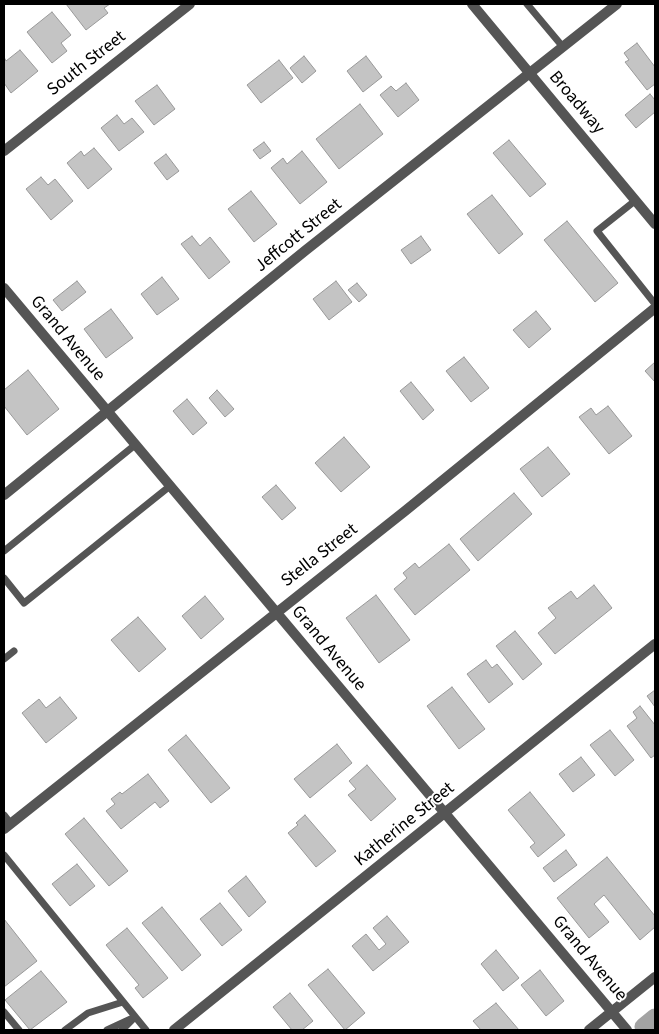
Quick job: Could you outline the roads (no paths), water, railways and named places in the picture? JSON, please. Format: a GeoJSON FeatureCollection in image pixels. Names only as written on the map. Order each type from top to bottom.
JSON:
{"type":"FeatureCollection","features":[{"type":"Feature","properties":{"kind":"street","name":"South Street"},"geometry":{"type":"LineString","coordinates":[[4,151],[190,4]]}},
{"type":"Feature","properties":{"kind":"street","name":"Broadway"},"geometry":{"type":"LineString","coordinates":[[472,4],[655,224]]}},
{"type":"Feature","properties":{"kind":"street","name":"Jeffcott Street"},"geometry":{"type":"LineString","coordinates":[[4,495],[106,411],[617,4]]}},
{"type":"Feature","properties":{"kind":"street","name":"Grand Avenue"},"geometry":{"type":"LineString","coordinates":[[4,288],[627,1030]]}},
{"type":"Feature","properties":{"kind":"street","name":"Stella Street"},"geometry":{"type":"LineString","coordinates":[[6,823],[168,700],[275,612],[405,511],[654,310]]}},
{"type":"Feature","properties":{"kind":"street","name":"Katherine Street"},"geometry":{"type":"LineString","coordinates":[[174,1030],[655,644]]}},
{"type":"Feature","properties":{"kind":"street"},"geometry":{"type":"LineString","coordinates":[[589,1030],[655,977]]}},
{"type":"Feature","properties":{"kind":"lane"},"geometry":{"type":"LineString","coordinates":[[528,4],[563,47]]}},
{"type":"Feature","properties":{"kind":"lane"},"geometry":{"type":"LineString","coordinates":[[636,200],[597,231],[654,310]]}},
{"type":"Feature","properties":{"kind":"lane"},"geometry":{"type":"LineString","coordinates":[[4,551],[135,446]]}},
{"type":"Feature","properties":{"kind":"lane"},"geometry":{"type":"LineString","coordinates":[[4,578],[24,602],[170,486]]}},
{"type":"Feature","properties":{"kind":"lane"},"geometry":{"type":"LineString","coordinates":[[4,659],[14,651]]}},
{"type":"Feature","properties":{"kind":"lane"},"geometry":{"type":"LineString","coordinates":[[4,855],[146,1030]]}},
{"type":"Feature","properties":{"kind":"lane"},"geometry":{"type":"LineString","coordinates":[[65,1030],[88,1013],[123,1002]]}},
{"type":"Feature","properties":{"kind":"lane"},"geometry":{"type":"LineString","coordinates":[[4,1012],[19,1030]]}},
{"type":"Feature","properties":{"kind":"lane"},"geometry":{"type":"LineString","coordinates":[[107,1030],[135,1016]]}},
{"type":"Feature","properties":{"kind":"lane"},"geometry":{"type":"LineString","coordinates":[[122,1030],[135,1016]]}},
{"type":"Feature","properties":{"kind":"waterway"},"geometry":{"type":"LineString","coordinates":[[644,1027],[655,1018]]}}]}
